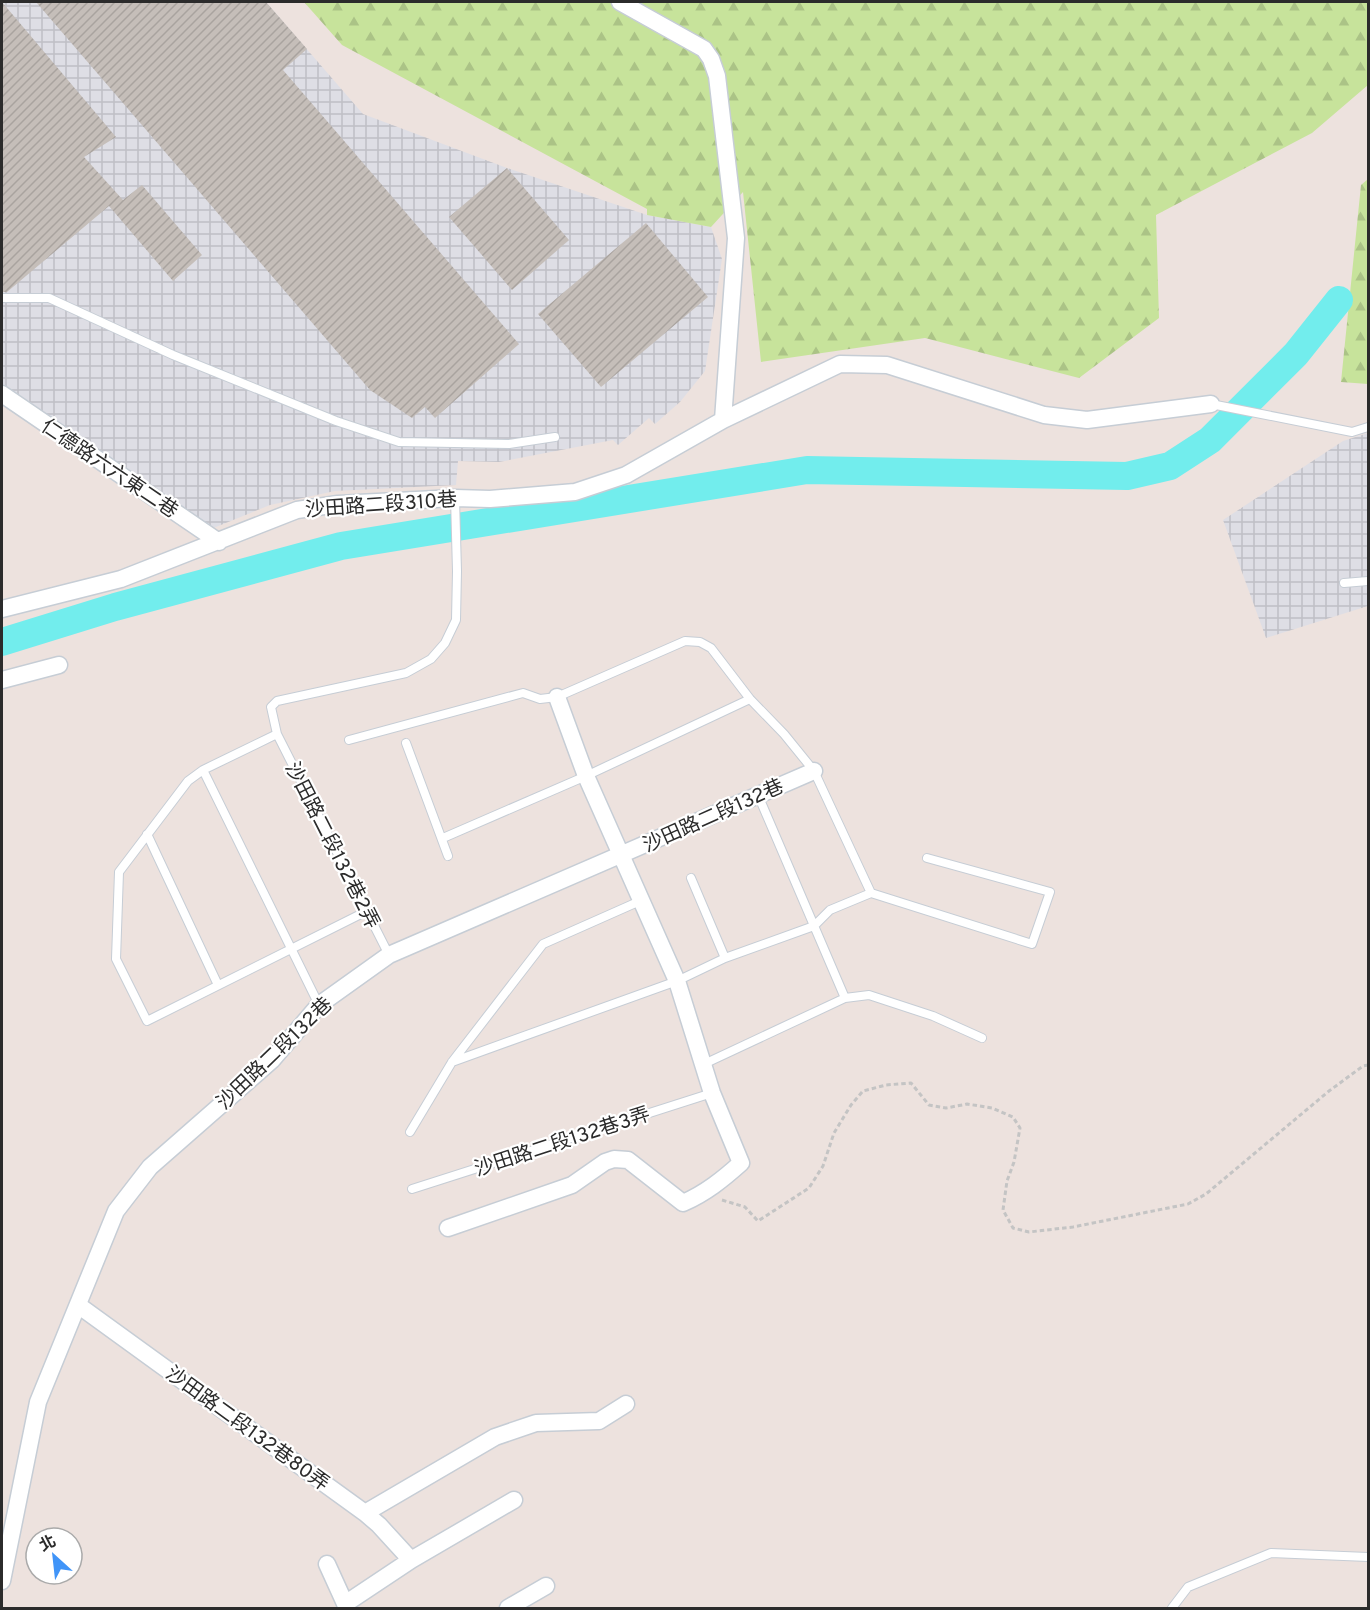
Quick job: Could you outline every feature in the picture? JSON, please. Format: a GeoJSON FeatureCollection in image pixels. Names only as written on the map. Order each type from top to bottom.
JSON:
{"type":"FeatureCollection","features":[{"type":"Feature","properties":{"kind":"street"},"geometry":{"type":"LineString","coordinates":[[620,2],[704,49],[711,59],[717,76],[736,238],[723,420]]}},
{"type":"Feature","properties":{"kind":"street","name":"沙田路二段310巷"},"geometry":{"type":"LineString","coordinates":[[2,609],[121,579],[297,510],[338,504],[455,498],[490,499],[575,492],[627,475],[723,420],[840,364],[887,365],[1044,415],[1087,420],[1211,404]]}},
{"type":"Feature","properties":{"kind":"street","name":"仁德路六六東二巷"},"geometry":{"type":"LineString","coordinates":[[2,393],[219,542]]}},
{"type":"Feature","properties":{"kind":"street"},"geometry":{"type":"LineString","coordinates":[[2,680],[59,665]]}},
{"type":"Feature","properties":{"kind":"street"},"geometry":{"type":"LineString","coordinates":[[448,1228],[572,1185],[605,1162],[614,1159],[628,1160],[683,1203],[698,1197],[718,1184],[741,1162],[712,1093],[677,981],[586,776],[557,697]]}},
{"type":"Feature","properties":{"kind":"street","name":"沙田路二段132巷"},"geometry":{"type":"LineString","coordinates":[[2,1581],[38,1401],[116,1210],[150,1167],[272,1060],[319,1005],[389,956],[814,771]]}},
{"type":"Feature","properties":{"kind":"street","name":"沙田路二段132巷80弄"},"geometry":{"type":"LineString","coordinates":[[78,1305],[365,1513],[411,1560]]}},
{"type":"Feature","properties":{"kind":"street"},"geometry":{"type":"LineString","coordinates":[[365,1513],[495,1437],[536,1423],[599,1421],[626,1404]]}},
{"type":"Feature","properties":{"kind":"street"},"geometry":{"type":"LineString","coordinates":[[327,1564],[346,1606],[411,1560],[514,1500]]}},
{"type":"Feature","properties":{"kind":"street"},"geometry":{"type":"LineString","coordinates":[[508,1608],[546,1586]]}},
{"type":"Feature","properties":{"kind":"lane"},"geometry":{"type":"LineString","coordinates":[[2,298],[49,298],[205,368],[336,421],[399,442],[509,444],[555,437]]}},
{"type":"Feature","properties":{"kind":"lane"},"geometry":{"type":"LineString","coordinates":[[1211,404],[1352,432],[1368,427]]}},
{"type":"Feature","properties":{"kind":"lane","name":"沙田路二段132巷2弄"},"geometry":{"type":"LineString","coordinates":[[389,956],[277,734],[271,707],[277,701],[406,673],[431,659],[445,643],[456,620],[455,498]]}},
{"type":"Feature","properties":{"kind":"lane"},"geometry":{"type":"LineString","coordinates":[[1344,583],[1368,581]]}},
{"type":"Feature","properties":{"kind":"lane"},"geometry":{"type":"LineString","coordinates":[[349,740],[523,693],[540,699],[557,697],[685,641],[700,642],[711,648],[750,699],[784,734],[814,771],[871,893]]}},
{"type":"Feature","properties":{"kind":"lane"},"geometry":{"type":"LineString","coordinates":[[443,838],[586,776],[750,699]]}},
{"type":"Feature","properties":{"kind":"lane"},"geometry":{"type":"LineString","coordinates":[[277,734],[203,770],[188,781],[120,872],[116,958],[147,1021],[367,911]]}},
{"type":"Feature","properties":{"kind":"lane"},"geometry":{"type":"LineString","coordinates":[[406,743],[448,856]]}},
{"type":"Feature","properties":{"kind":"lane"},"geometry":{"type":"LineString","coordinates":[[203,770],[319,1005]]}},
{"type":"Feature","properties":{"kind":"lane"},"geometry":{"type":"LineString","coordinates":[[758,795],[845,999]]}},
{"type":"Feature","properties":{"kind":"lane"},"geometry":{"type":"LineString","coordinates":[[147,834],[218,985]]}},
{"type":"Feature","properties":{"kind":"lane"},"geometry":{"type":"LineString","coordinates":[[452,1062],[677,981],[725,958],[814,926],[830,910],[871,893],[1032,944],[1050,892],[927,858]]}},
{"type":"Feature","properties":{"kind":"lane"},"geometry":{"type":"LineString","coordinates":[[691,879],[725,958]]}},
{"type":"Feature","properties":{"kind":"lane"},"geometry":{"type":"LineString","coordinates":[[410,1132],[452,1062],[543,944],[640,901]]}},
{"type":"Feature","properties":{"kind":"lane"},"geometry":{"type":"LineString","coordinates":[[704,1064],[845,999],[869,995],[933,1016],[982,1038]]}},
{"type":"Feature","properties":{"kind":"lane","name":"沙田路二段132巷3弄"},"geometry":{"type":"LineString","coordinates":[[412,1189],[712,1093]]}},
{"type":"Feature","properties":{"kind":"lane"},"geometry":{"type":"LineString","coordinates":[[1172,1608],[1188,1587],[1270,1553],[1368,1557]]}},
{"type":"Feature","properties":{"kind":"path"},"geometry":{"type":"LineString","coordinates":[[714,1201],[724,1200],[745,1208],[758,1221],[809,1188],[823,1166],[834,1132],[863,1091],[886,1085],[911,1083],[929,1105],[946,1108],[967,1104],[984,1106],[1013,1117],[1020,1128],[1014,1161],[1007,1180],[1003,1210],[1013,1228],[1029,1232],[1073,1227],[1188,1204],[1206,1194],[1329,1091],[1363,1066],[1368,1065]]}},
{"type":"Feature","properties":{"kind":"shaded area"},"geometry":{"type":"Polygon","coordinates":[[[2,2],[266,2],[363,114],[507,168],[647,215],[711,227],[722,259],[705,371],[680,402],[655,424],[649,418],[618,445],[613,440],[499,462],[458,461],[456,485],[335,491],[270,505],[211,529],[2,384],[2,2]]]}},
{"type":"Feature","properties":{"kind":"shaded area"},"geometry":{"type":"Polygon","coordinates":[[[1368,433],[1368,606],[1266,638],[1223,520],[1343,441],[1368,433]]]}},
{"type":"Feature","properties":{"kind":"green space"},"geometry":{"type":"Polygon","coordinates":[[[304,2],[1368,2],[1368,85],[1312,133],[1156,215],[1159,318],[1079,378],[925,338],[761,362],[743,192],[711,227],[647,215],[647,209],[342,45],[304,2]]]}},
{"type":"Feature","properties":{"kind":"green space"},"geometry":{"type":"Polygon","coordinates":[[[1368,179],[1368,384],[1341,382],[1361,185],[1368,179]]]}},
{"type":"Feature","properties":{"kind":"building"},"geometry":{"type":"Polygon","coordinates":[[[2,2],[116,137],[84,157],[123,200],[142,185],[202,255],[173,281],[109,206],[7,292],[2,292],[2,2]]]}},
{"type":"Feature","properties":{"kind":"building"},"geometry":{"type":"Polygon","coordinates":[[[36,2],[266,2],[307,49],[283,70],[519,344],[435,418],[425,407],[412,418],[370,390],[36,2]]]}},
{"type":"Feature","properties":{"kind":"building"},"geometry":{"type":"Polygon","coordinates":[[[507,168],[569,240],[512,290],[449,217],[507,168]]]}},
{"type":"Feature","properties":{"kind":"building"},"geometry":{"type":"Polygon","coordinates":[[[646,223],[708,297],[601,387],[538,314],[646,223]]]}},
{"type":"Feature","properties":{"kind":"waterway"},"geometry":{"type":"LineString","coordinates":[[2,642],[115,607],[341,546],[807,470],[1127,476],[1170,466],[1210,440],[1296,354],[1339,300]]}}]}
